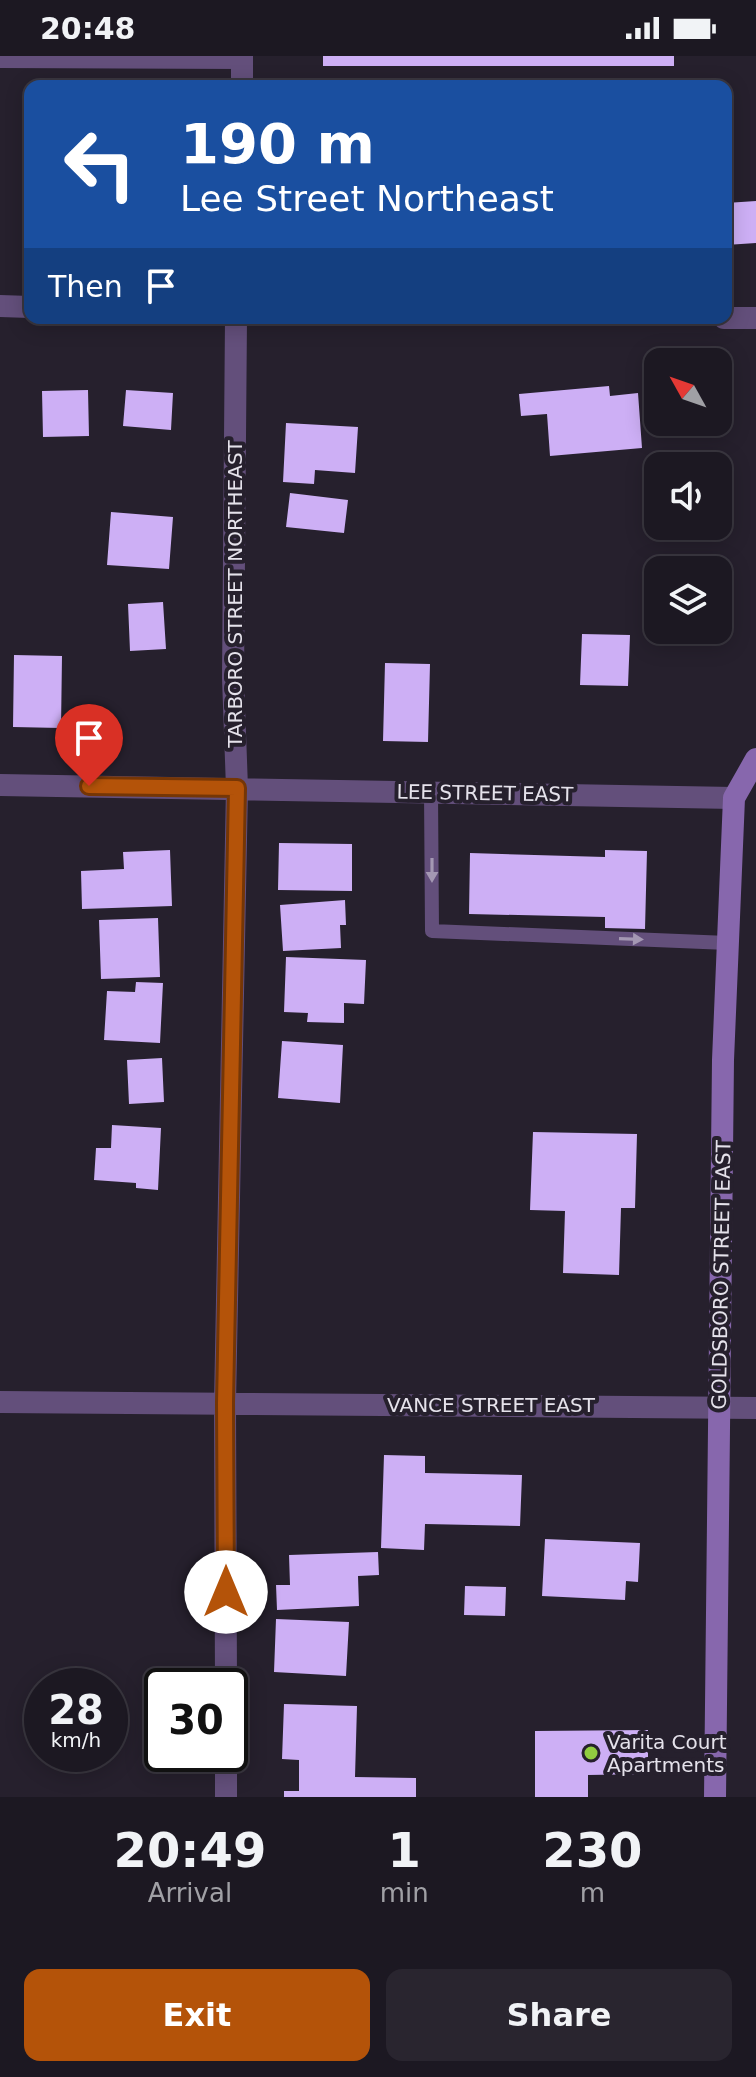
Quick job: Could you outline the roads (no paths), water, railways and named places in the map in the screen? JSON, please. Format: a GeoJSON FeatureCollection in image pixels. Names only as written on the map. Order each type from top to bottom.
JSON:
{"type":"FeatureCollection","features":[{"type":"Feature","properties":{"kind":"main road","name":"GOLDSBORO STREET EAST"},"geometry":{"type":"LineString","coordinates":[[715,1797],[723,1060],[734,798],[756,759]]}},
{"type":"Feature","properties":{"kind":"street"},"geometry":{"type":"LineString","coordinates":[[242,59],[242,80]]}},
{"type":"Feature","properties":{"kind":"street"},"geometry":{"type":"LineString","coordinates":[[0,306],[24,307]]}},
{"type":"Feature","properties":{"kind":"street"},"geometry":{"type":"LineString","coordinates":[[741,318],[756,339]]}},
{"type":"Feature","properties":{"kind":"street","name":"TARBORO STREET NORTHEAST"},"geometry":{"type":"LineString","coordinates":[[226,1668],[225,1403],[237,788],[233,678],[236,324]]}},
{"type":"Feature","properties":{"kind":"street","name":"LEE STREET EAST"},"geometry":{"type":"LineString","coordinates":[[0,785],[734,798]]}},
{"type":"Feature","properties":{"kind":"street","name":"VANCE STREET EAST"},"geometry":{"type":"LineString","coordinates":[[0,1402],[756,1408]]}},
{"type":"Feature","properties":{"kind":"street"},"geometry":{"type":"LineString","coordinates":[[226,1772],[226,1797]]}},
{"type":"Feature","properties":{"kind":"lane"},"geometry":{"type":"LineString","coordinates":[[0,61],[242,59]]}},
{"type":"Feature","properties":{"kind":"lane"},"geometry":{"type":"LineString","coordinates":[[431,792],[432,931],[728,943]]}},
{"type":"Feature","properties":{"kind":"place","name":"Varita Court Apartments"},"geometry":{"type":"Point","coordinates":[591,1753]}}]}
